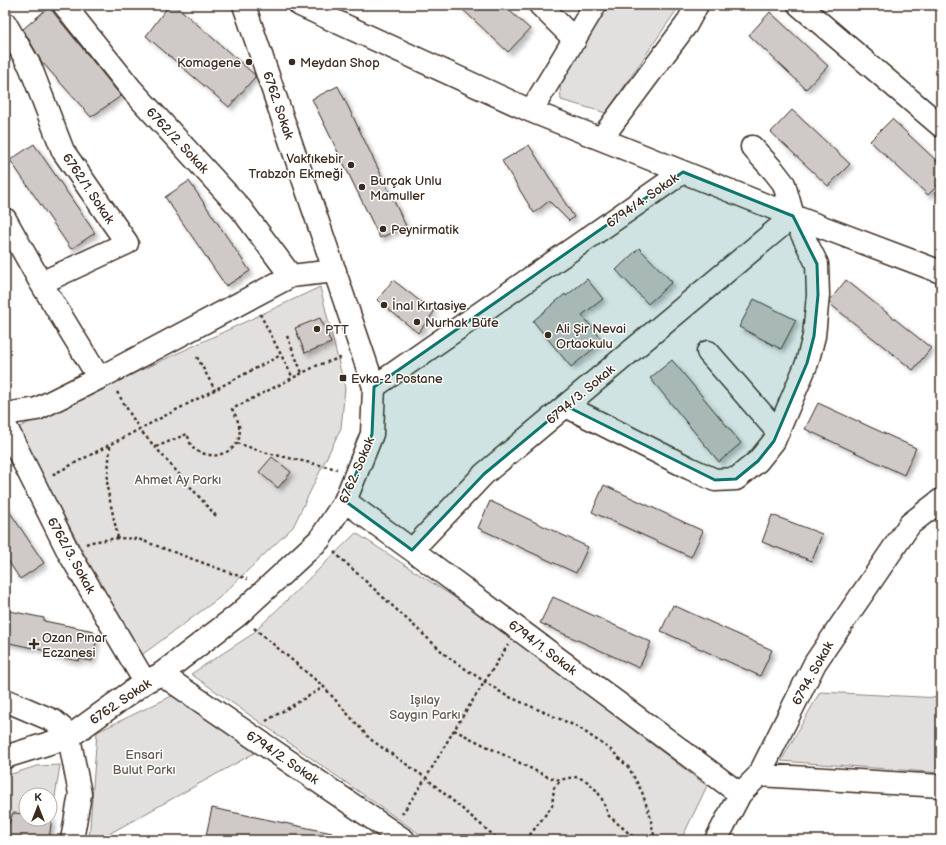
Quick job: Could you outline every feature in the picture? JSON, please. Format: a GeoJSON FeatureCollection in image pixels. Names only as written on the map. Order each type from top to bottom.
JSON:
{"type":"FeatureCollection","features":[{"type":"Feature","properties":{"kind":"street","name":"6762/2. Sokak"},"geometry":{"type":"LineString","coordinates":[[64,5],[132,90],[241,209],[291,276]]}},
{"type":"Feature","properties":{"kind":"street","name":"6762. Sokak"},"geometry":{"type":"LineString","coordinates":[[5,757],[69,737],[153,678],[238,615],[320,539],[345,501],[372,434],[374,387],[244,5]]}},
{"type":"Feature","properties":{"kind":"street"},"geometry":{"type":"LineString","coordinates":[[300,5],[531,110],[683,172]]}},
{"type":"Feature","properties":{"kind":"street"},"geometry":{"type":"LineString","coordinates":[[540,5],[575,40]]}},
{"type":"Feature","properties":{"kind":"street"},"geometry":{"type":"LineString","coordinates":[[531,110],[595,5]]}},
{"type":"Feature","properties":{"kind":"street"},"geometry":{"type":"LineString","coordinates":[[601,139],[686,25],[697,5]]}},
{"type":"Feature","properties":{"kind":"street"},"geometry":{"type":"LineString","coordinates":[[799,5],[941,126]]}},
{"type":"Feature","properties":{"kind":"street","name":"6762/1. Sokak"},"geometry":{"type":"LineString","coordinates":[[5,23],[30,66],[63,151],[127,243],[41,283]]}},
{"type":"Feature","properties":{"kind":"street"},"geometry":{"type":"LineString","coordinates":[[566,406],[715,480],[736,479],[758,461],[774,441],[807,363],[814,336],[818,295],[817,264],[793,216],[784,184],[752,147]]}},
{"type":"Feature","properties":{"kind":"street","name":"6794/4. Sokak"},"geometry":{"type":"LineString","coordinates":[[374,387],[683,172],[793,216],[941,272]]}},
{"type":"Feature","properties":{"kind":"street","name":"6794/3. Sokak"},"geometry":{"type":"LineString","coordinates":[[412,550],[484,474],[793,216]]}},
{"type":"Feature","properties":{"kind":"street"},"geometry":{"type":"LineString","coordinates":[[5,219],[41,283],[103,376]]}},
{"type":"Feature","properties":{"kind":"street"},"geometry":{"type":"LineString","coordinates":[[5,414],[37,409],[103,376],[291,276],[335,270]]}},
{"type":"Feature","properties":{"kind":"street"},"geometry":{"type":"LineString","coordinates":[[708,352],[778,432]]}},
{"type":"Feature","properties":{"kind":"street","name":"6762/3. Sokak"},"geometry":{"type":"LineString","coordinates":[[5,425],[70,553],[153,678]]}},
{"type":"Feature","properties":{"kind":"street","name":"6794. Sokak"},"geometry":{"type":"LineString","coordinates":[[716,840],[740,794],[760,775],[815,663],[910,524],[941,500]]}},
{"type":"Feature","properties":{"kind":"street","name":"6794/1. Sokak"},"geometry":{"type":"LineString","coordinates":[[345,501],[740,794]]}},
{"type":"Feature","properties":{"kind":"street","name":"6794/2. Sokak"},"geometry":{"type":"LineString","coordinates":[[153,678],[246,732],[398,836]]}},
{"type":"Feature","properties":{"kind":"street"},"geometry":{"type":"LineString","coordinates":[[5,700],[54,721],[69,737],[80,794],[72,840]]}},
{"type":"Feature","properties":{"kind":"street"},"geometry":{"type":"LineString","coordinates":[[760,775],[941,786]]}},
{"type":"Feature","properties":{"kind":"path"},"geometry":{"type":"LineString","coordinates":[[252,297],[293,378]]}},
{"type":"Feature","properties":{"kind":"path"},"geometry":{"type":"LineString","coordinates":[[287,336],[302,373]]}},
{"type":"Feature","properties":{"kind":"path"},"geometry":{"type":"LineString","coordinates":[[156,447],[187,434],[192,447],[202,454],[217,456],[231,451],[237,443],[240,431],[237,418],[232,409],[318,365],[362,351]]}},
{"type":"Feature","properties":{"kind":"path"},"geometry":{"type":"LineString","coordinates":[[28,472],[46,463],[54,474],[110,446],[281,355]]}},
{"type":"Feature","properties":{"kind":"path"},"geometry":{"type":"LineString","coordinates":[[197,357],[215,390]]}},
{"type":"Feature","properties":{"kind":"path"},"geometry":{"type":"LineString","coordinates":[[103,376],[140,430],[217,516]]}},
{"type":"Feature","properties":{"kind":"path"},"geometry":{"type":"LineString","coordinates":[[237,443],[262,452],[356,474]]}},
{"type":"Feature","properties":{"kind":"path"},"geometry":{"type":"LineString","coordinates":[[110,446],[107,487],[118,538]]}},
{"type":"Feature","properties":{"kind":"path"},"geometry":{"type":"LineString","coordinates":[[70,553],[91,542],[118,538],[138,539],[268,587]]}},
{"type":"Feature","properties":{"kind":"path"},"geometry":{"type":"LineString","coordinates":[[320,539],[449,658],[505,695],[578,727],[611,750],[629,768],[642,792],[650,816],[655,840]]}},
{"type":"Feature","properties":{"kind":"path"},"geometry":{"type":"LineString","coordinates":[[238,615],[324,687],[370,739],[426,778],[499,840]]}},
{"type":"Feature","properties":{"kind":"path"},"geometry":{"type":"LineString","coordinates":[[398,836],[426,778],[454,730],[518,629]]}},
{"type":"Feature","properties":{"kind":"path"},"geometry":{"type":"LineString","coordinates":[[246,732],[324,687]]}},
{"type":"Feature","properties":{"kind":"path"},"geometry":{"type":"LineString","coordinates":[[454,730],[548,777],[560,780],[578,777],[588,782],[599,794],[609,816],[639,840]]}},
{"type":"Feature","properties":{"kind":"path"},"geometry":{"type":"LineString","coordinates":[[526,840],[552,806],[554,788],[560,780]]}},
{"type":"Feature","properties":{"kind":"highlighted area"},"geometry":{"type":"Polygon","coordinates":[[[683,172],[793,216],[817,264],[818,295],[814,336],[807,363],[774,441],[758,461],[736,479],[715,480],[566,406],[484,474],[412,550],[345,501],[372,434],[374,387],[683,172]]]}},
{"type":"Feature","properties":{"kind":"green space"},"geometry":{"type":"Polygon","coordinates":[[[607,5],[680,5],[606,113],[561,100],[560,86],[607,5]]]}},
{"type":"Feature","properties":{"kind":"green space","name":"Ahmet Ay Parkı"},"geometry":{"type":"Polygon","coordinates":[[[320,287],[345,388],[341,428],[293,527],[219,598],[139,657],[17,428],[320,287]]]}},
{"type":"Feature","properties":{"kind":"green space","name":"Işılay Saygın Parkı"},"geometry":{"type":"Polygon","coordinates":[[[356,533],[486,618],[707,786],[681,840],[428,840],[191,674],[251,635],[356,533]]]}},
{"type":"Feature","properties":{"kind":"green space"},"geometry":{"type":"Polygon","coordinates":[[[820,692],[941,698],[941,773],[781,761],[820,692]]]}},
{"type":"Feature","properties":{"kind":"green space","name":"Ensari Bulut Parkı"},"geometry":{"type":"Polygon","coordinates":[[[176,694],[258,751],[98,840],[89,840],[97,732],[176,694]]]}},
{"type":"Feature","properties":{"kind":"green space"},"geometry":{"type":"Polygon","coordinates":[[[60,765],[57,787],[18,787],[18,813],[13,813],[5,833],[5,776],[37,766],[60,765]]]}},
{"type":"Feature","properties":{"kind":"building"},"geometry":{"type":"Polygon","coordinates":[[[169,5],[175,5],[255,75],[255,77],[229,107],[146,36],[169,5]]]}},
{"type":"Feature","properties":{"kind":"building"},"geometry":{"type":"Polygon","coordinates":[[[458,5],[503,5],[530,29],[508,52],[458,5]]]}},
{"type":"Feature","properties":{"kind":"building"},"geometry":{"type":"Polygon","coordinates":[[[49,7],[121,96],[91,117],[41,61],[23,29],[49,7]]]}},
{"type":"Feature","properties":{"kind":"building"},"geometry":{"type":"Polygon","coordinates":[[[770,12],[828,66],[806,89],[749,35],[770,12]]]}},
{"type":"Feature","properties":{"kind":"building"},"geometry":{"type":"Polygon","coordinates":[[[338,86],[406,226],[380,238],[312,99],[338,86]]]}},
{"type":"Feature","properties":{"kind":"building"},"geometry":{"type":"Polygon","coordinates":[[[792,110],[850,164],[828,186],[771,132],[792,110]]]}},
{"type":"Feature","properties":{"kind":"building"},"geometry":{"type":"Polygon","coordinates":[[[892,119],[941,165],[941,182],[928,195],[870,141],[892,119]]]}},
{"type":"Feature","properties":{"kind":"building"},"geometry":{"type":"Polygon","coordinates":[[[34,144],[95,233],[71,249],[10,160],[34,144]]]}},
{"type":"Feature","properties":{"kind":"building"},"geometry":{"type":"Polygon","coordinates":[[[529,145],[574,217],[569,221],[549,201],[534,213],[502,161],[529,145]]]}},
{"type":"Feature","properties":{"kind":"building"},"geometry":{"type":"Polygon","coordinates":[[[189,181],[250,271],[226,286],[165,197],[189,181]]]}},
{"type":"Feature","properties":{"kind":"building"},"geometry":{"type":"Polygon","coordinates":[[[639,248],[672,282],[648,304],[616,270],[639,248]]]}},
{"type":"Feature","properties":{"kind":"building"},"geometry":{"type":"Polygon","coordinates":[[[587,279],[603,299],[582,315],[603,341],[571,367],[533,321],[565,294],[566,296],[587,279]]]}},
{"type":"Feature","properties":{"kind":"building"},"geometry":{"type":"Polygon","coordinates":[[[393,280],[434,312],[418,333],[377,300],[393,280]]]}},
{"type":"Feature","properties":{"kind":"building"},"geometry":{"type":"Polygon","coordinates":[[[846,280],[931,348],[913,370],[830,304],[830,300],[846,280]]]}},
{"type":"Feature","properties":{"kind":"building"},"geometry":{"type":"Polygon","coordinates":[[[754,299],[796,320],[781,349],[739,327],[754,299]]]}},
{"type":"Feature","properties":{"kind":"building"},"geometry":{"type":"Polygon","coordinates":[[[320,318],[331,343],[305,353],[295,328],[320,318]]]}},
{"type":"Feature","properties":{"kind":"building"},"geometry":{"type":"Polygon","coordinates":[[[672,360],[741,443],[719,462],[650,378],[672,360]]]}},
{"type":"Feature","properties":{"kind":"building"},"geometry":{"type":"Polygon","coordinates":[[[818,403],[916,448],[904,475],[805,429],[818,403]]]}},
{"type":"Feature","properties":{"kind":"building"},"geometry":{"type":"Polygon","coordinates":[[[272,457],[291,472],[278,488],[259,472],[272,457]]]}},
{"type":"Feature","properties":{"kind":"building"},"geometry":{"type":"Polygon","coordinates":[[[604,485],[703,531],[691,557],[592,512],[604,485]]]}},
{"type":"Feature","properties":{"kind":"building"},"geometry":{"type":"Polygon","coordinates":[[[490,501],[588,547],[576,573],[478,528],[490,501]]]}},
{"type":"Feature","properties":{"kind":"building"},"geometry":{"type":"Polygon","coordinates":[[[5,505],[44,563],[20,579],[5,556],[5,505]]]}},
{"type":"Feature","properties":{"kind":"building"},"geometry":{"type":"Polygon","coordinates":[[[772,515],[822,534],[812,561],[762,542],[772,515]]]}},
{"type":"Feature","properties":{"kind":"building"},"geometry":{"type":"Polygon","coordinates":[[[553,597],[651,642],[639,668],[540,623],[553,597]]]}},
{"type":"Feature","properties":{"kind":"building"},"geometry":{"type":"Polygon","coordinates":[[[673,605],[772,650],[760,676],[661,631],[673,605]]]}},
{"type":"Feature","properties":{"kind":"building"},"geometry":{"type":"Polygon","coordinates":[[[5,610],[44,618],[44,621],[94,631],[92,636],[97,637],[92,661],[79,659],[78,661],[51,655],[51,652],[5,642],[5,610]]]}},
{"type":"Feature","properties":{"kind":"building"},"geometry":{"type":"Polygon","coordinates":[[[212,808],[332,833],[331,840],[205,840],[212,808]]]}},
{"type":"Feature","properties":{"kind":"building"},"geometry":{"type":"Polygon","coordinates":[[[13,813],[18,813],[18,827],[51,827],[49,840],[5,840],[5,833],[13,813]]]}},
{"type":"Feature","properties":{"kind":"place","name":"Komagene"},"geometry":{"type":"Point","coordinates":[249,62]}},
{"type":"Feature","properties":{"kind":"place","name":"Meydan Shop"},"geometry":{"type":"Point","coordinates":[292,62]}},
{"type":"Feature","properties":{"kind":"place","name":"Vakfıkebir Trabzon Ekmeği"},"geometry":{"type":"Point","coordinates":[351,165]}},
{"type":"Feature","properties":{"kind":"place","name":"Burçak Unlu Mamuller"},"geometry":{"type":"Point","coordinates":[362,187]}},
{"type":"Feature","properties":{"kind":"place","name":"Peynirmatik"},"geometry":{"type":"Point","coordinates":[383,229]}},
{"type":"Feature","properties":{"kind":"place","name":"İnal Kırtasiye"},"geometry":{"type":"Point","coordinates":[384,305]}},
{"type":"Feature","properties":{"kind":"place","name":"Nurhak Büfe"},"geometry":{"type":"Point","coordinates":[417,322]}},
{"type":"Feature","properties":{"kind":"place","name":"PTT"},"geometry":{"type":"Point","coordinates":[317,329]}},
{"type":"Feature","properties":{"kind":"place","name":"Ali Şir Nevai Ortaokulu"},"geometry":{"type":"Point","coordinates":[548,335]}},
{"type":"Feature","properties":{"kind":"place","name":"Evka-2 Postane"},"geometry":{"type":"Point","coordinates":[343,378]}},
{"type":"Feature","properties":{"kind":"place","name":"Ozan Pınar Eczanesi"},"geometry":{"type":"Point","coordinates":[34,644]}}]}
